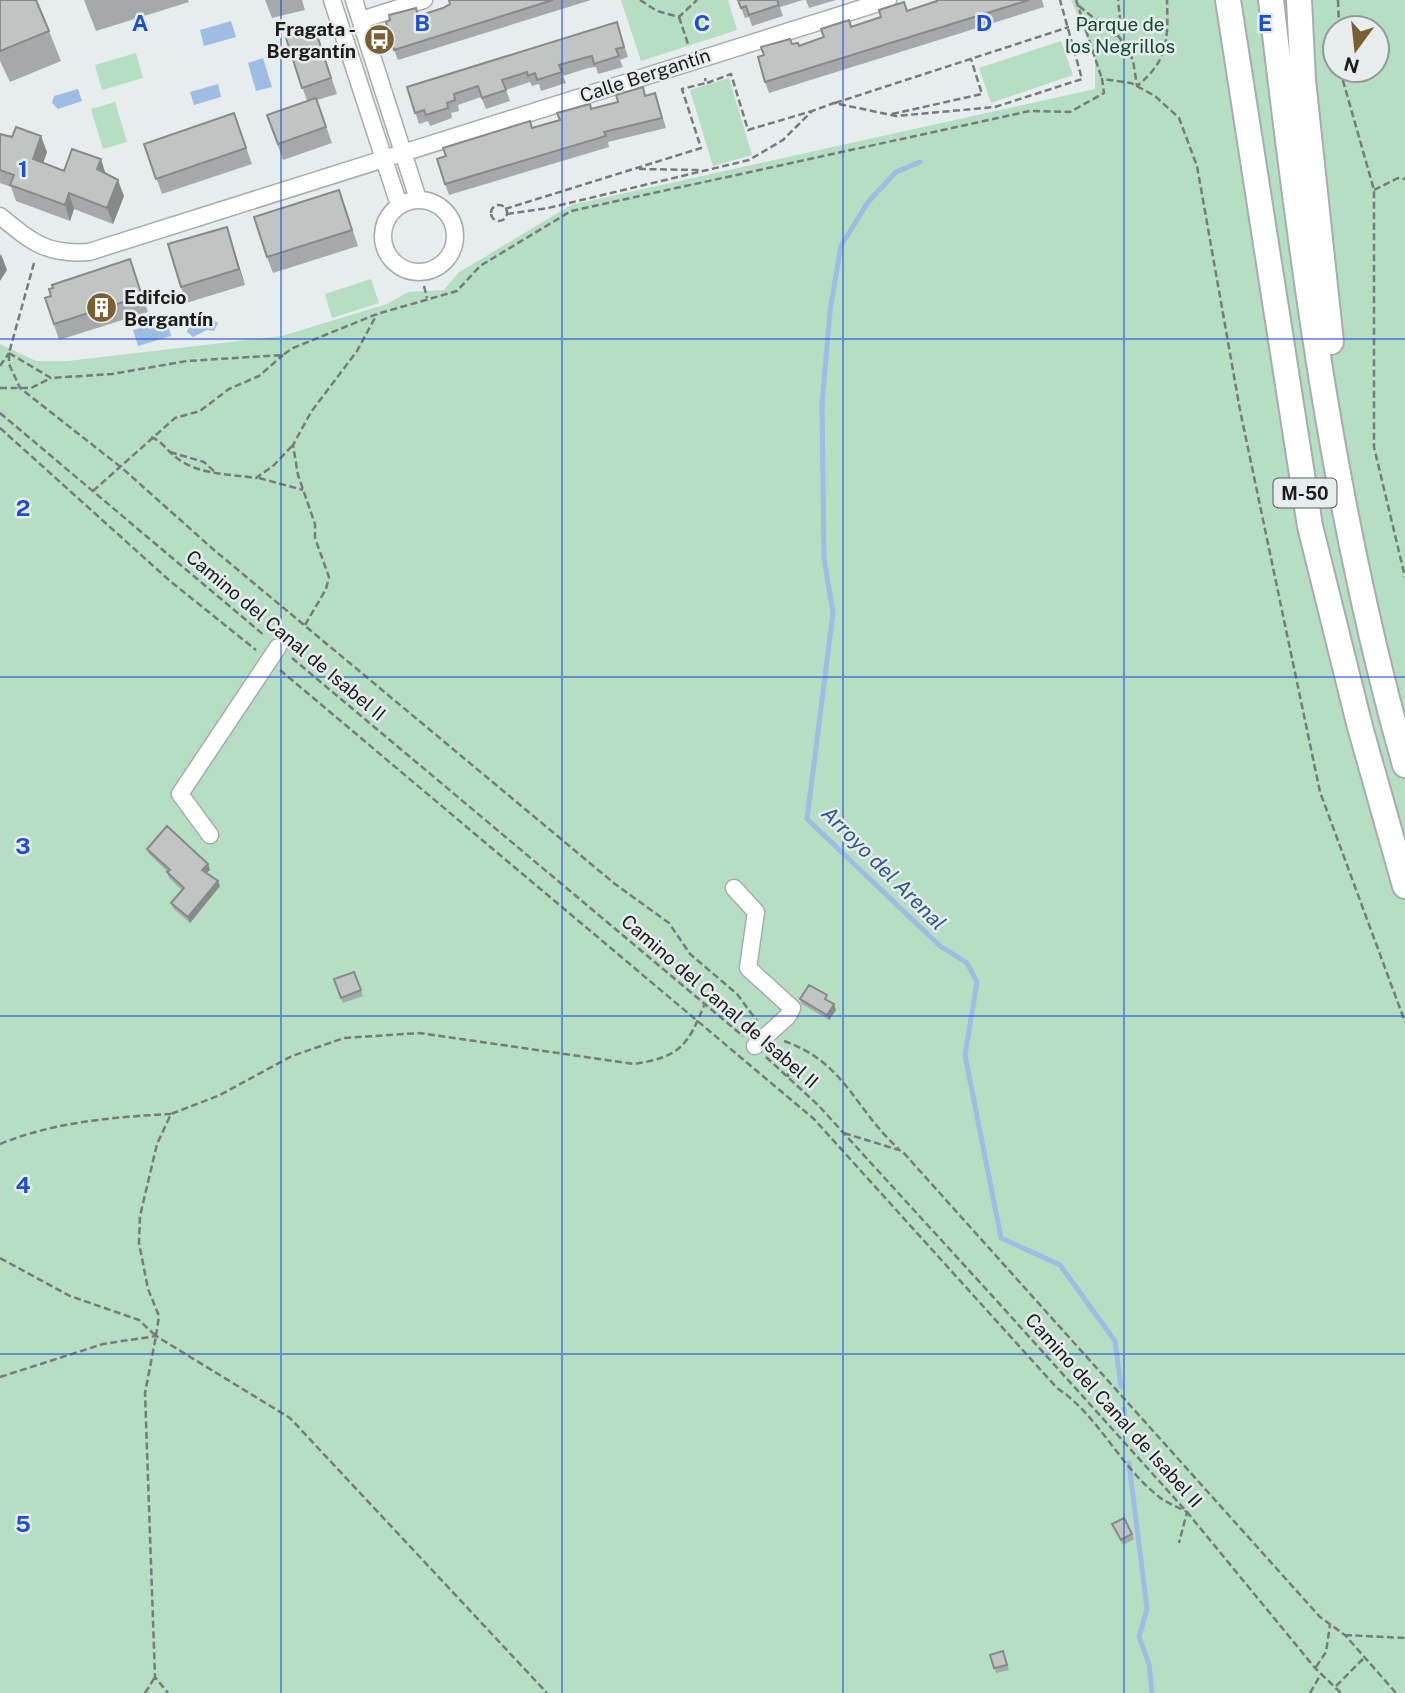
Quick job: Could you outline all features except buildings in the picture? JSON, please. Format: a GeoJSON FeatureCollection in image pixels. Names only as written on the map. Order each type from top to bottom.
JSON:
{"type":"FeatureCollection","features":[{"type":"Feature","properties":{"kind":"highway","name":"M-50"},"geometry":{"type":"LineString","coordinates":[[1228,0],[1310,526],[1360,727],[1405,886]]}},
{"type":"Feature","properties":{"kind":"highway","name":"M-50"},"geometry":{"type":"LineString","coordinates":[[1271,0],[1305,283],[1337,473],[1405,765]]}},
{"type":"Feature","properties":{"kind":"highway"},"geometry":{"type":"LineString","coordinates":[[1299,0],[1303,80],[1322,275],[1338,394],[1367,560],[1367,609]]}},
{"type":"Feature","properties":{"kind":"street"},"geometry":{"type":"LineString","coordinates":[[332,0],[399,205]]}},
{"type":"Feature","properties":{"kind":"street"},"geometry":{"type":"LineString","coordinates":[[354,0],[418,200]]}},
{"type":"Feature","properties":{"kind":"street"},"geometry":{"type":"LineString","coordinates":[[360,20],[424,0]]}},
{"type":"Feature","properties":{"kind":"street","name":"Calle Bergantín"},"geometry":{"type":"LineString","coordinates":[[384,158],[888,0]]}},
{"type":"Feature","properties":{"kind":"street"},"geometry":{"type":"LineString","coordinates":[[0,216],[44,249],[67,254],[89,252],[384,158]]}},
{"type":"Feature","properties":{"kind":"street"},"geometry":{"type":"LineString","coordinates":[[418,200],[432,202],[443,209],[452,220],[456,233],[454,247],[447,259],[437,268],[424,272],[400,267],[384,249],[384,225],[399,205],[418,200]]}},
{"type":"Feature","properties":{"kind":"street"},"geometry":{"type":"LineString","coordinates":[[210,835],[180,794],[274,654]]}},
{"type":"Feature","properties":{"kind":"street"},"geometry":{"type":"LineString","coordinates":[[734,888],[756,912],[748,968],[792,1009],[755,1046]]}},
{"type":"Feature","properties":{"kind":"path"},"geometry":{"type":"LineString","coordinates":[[640,0],[657,11],[679,17]]}},
{"type":"Feature","properties":{"kind":"path"},"geometry":{"type":"LineString","coordinates":[[679,17],[697,0]]}},
{"type":"Feature","properties":{"kind":"path"},"geometry":{"type":"LineString","coordinates":[[834,103],[888,114],[995,107],[1082,79],[1060,0]]}},
{"type":"Feature","properties":{"kind":"path"},"geometry":{"type":"LineString","coordinates":[[93,491],[122,468],[151,437],[175,418],[200,411],[229,390],[259,376],[293,348],[377,314],[457,291],[480,266],[571,211],[1030,111],[1070,112],[1104,93],[1102,79],[1076,0]]}},
{"type":"Feature","properties":{"kind":"path"},"geometry":{"type":"LineString","coordinates":[[1118,0],[1121,27],[1118,36]]}},
{"type":"Feature","properties":{"kind":"path"},"geometry":{"type":"LineString","coordinates":[[1137,86],[1156,71],[1165,49],[1168,36],[1167,0]]}},
{"type":"Feature","properties":{"kind":"path"},"geometry":{"type":"LineString","coordinates":[[1079,6],[1111,35],[1118,36],[1133,60],[1137,86]]}},
{"type":"Feature","properties":{"kind":"path"},"geometry":{"type":"LineString","coordinates":[[679,17],[690,47]]}},
{"type":"Feature","properties":{"kind":"path"},"geometry":{"type":"LineString","coordinates":[[812,111],[802,125],[762,154],[548,208],[506,212],[701,148],[682,89],[706,80],[732,74],[748,130],[1069,27]]}},
{"type":"Feature","properties":{"kind":"path"},"geometry":{"type":"LineString","coordinates":[[888,114],[982,94],[971,58]]}},
{"type":"Feature","properties":{"kind":"path"},"geometry":{"type":"LineString","coordinates":[[1102,79],[1137,86],[1155,96],[1179,118],[1197,166],[1240,410],[1320,792],[1405,1022]]}},
{"type":"Feature","properties":{"kind":"path"},"geometry":{"type":"LineString","coordinates":[[1344,84],[1374,190],[1374,447],[1405,577]]}},
{"type":"Feature","properties":{"kind":"path"},"geometry":{"type":"LineString","coordinates":[[636,169],[705,170]]}},
{"type":"Feature","properties":{"kind":"path"},"geometry":{"type":"LineString","coordinates":[[1374,190],[1398,178],[1405,179]]}},
{"type":"Feature","properties":{"kind":"path"},"geometry":{"type":"LineString","coordinates":[[34,262],[9,354],[9,364],[20,388],[122,468],[150,495],[615,884],[669,923],[690,954],[737,994],[789,1064],[788,1079]]}},
{"type":"Feature","properties":{"kind":"path"},"geometry":{"type":"LineString","coordinates":[[424,286],[427,298]]}},
{"type":"Feature","properties":{"kind":"path"},"geometry":{"type":"LineString","coordinates":[[256,478],[273,466],[293,445],[311,412],[357,351],[377,314]]}},
{"type":"Feature","properties":{"kind":"path"},"geometry":{"type":"LineString","coordinates":[[0,366],[9,354]]}},
{"type":"Feature","properties":{"kind":"path"},"geometry":{"type":"LineString","coordinates":[[9,354],[51,378]]}},
{"type":"Feature","properties":{"kind":"path"},"geometry":{"type":"LineString","coordinates":[[0,388],[31,388],[51,378],[112,374],[187,360],[283,355]]}},
{"type":"Feature","properties":{"kind":"path","name":"Camino del Canal de Isabel II"},"geometry":{"type":"LineString","coordinates":[[0,412],[93,491],[274,654],[755,1046],[844,1133],[1187,1511],[1315,1668],[1341,1693]]}},
{"type":"Feature","properties":{"kind":"path"},"geometry":{"type":"LineString","coordinates":[[0,428],[170,581],[274,654],[696,1023],[814,1119],[1058,1388],[1077,1401],[1109,1443],[1159,1497],[1187,1511],[1179,1543]]}},
{"type":"Feature","properties":{"kind":"path"},"geometry":{"type":"LineString","coordinates":[[151,437],[196,468],[303,489]]}},
{"type":"Feature","properties":{"kind":"path"},"geometry":{"type":"LineString","coordinates":[[293,445],[303,489],[315,524],[315,538],[329,577],[326,589],[305,625]]}},
{"type":"Feature","properties":{"kind":"path"},"geometry":{"type":"LineString","coordinates":[[170,452],[204,462],[216,473]]}},
{"type":"Feature","properties":{"kind":"path"},"geometry":{"type":"LineString","coordinates":[[0,1144],[27,1133],[117,1117],[171,1114],[220,1095],[292,1056],[344,1038],[420,1033],[634,1064],[663,1059],[688,1041],[705,1003]]}},
{"type":"Feature","properties":{"kind":"path"},"geometry":{"type":"LineString","coordinates":[[767,1035],[798,1045],[833,1068],[883,1135],[902,1151],[1283,1576],[1330,1625],[1345,1635],[1363,1659],[1396,1693]]}},
{"type":"Feature","properties":{"kind":"path"},"geometry":{"type":"LineString","coordinates":[[145,1693],[155,1677],[145,1393],[159,1316],[148,1289],[139,1243],[140,1216],[157,1144],[171,1114]]}},
{"type":"Feature","properties":{"kind":"path"},"geometry":{"type":"LineString","coordinates":[[844,1133],[902,1151]]}},
{"type":"Feature","properties":{"kind":"path"},"geometry":{"type":"LineString","coordinates":[[0,1258],[70,1296],[139,1320],[156,1336],[290,1418],[547,1693]]}},
{"type":"Feature","properties":{"kind":"path"},"geometry":{"type":"LineString","coordinates":[[0,1377],[103,1344],[156,1336]]}},
{"type":"Feature","properties":{"kind":"path"},"geometry":{"type":"LineString","coordinates":[[1315,1668],[1326,1652],[1330,1625]]}},
{"type":"Feature","properties":{"kind":"path"},"geometry":{"type":"LineString","coordinates":[[1345,1635],[1405,1638]]}},
{"type":"Feature","properties":{"kind":"path"},"geometry":{"type":"LineString","coordinates":[[1335,1687],[1363,1659]]}},
{"type":"Feature","properties":{"kind":"path"},"geometry":{"type":"LineString","coordinates":[[1310,1693],[1321,1674]]}},
{"type":"Feature","properties":{"kind":"path"},"geometry":{"type":"LineString","coordinates":[[155,1677],[168,1693]]}},
{"type":"Feature","properties":{"kind":"green space"},"geometry":{"type":"Polygon","coordinates":[[[621,0],[728,0],[737,30],[641,61],[621,0]]]}},
{"type":"Feature","properties":{"kind":"green space","name":"Parque de los Negrillos"},"geometry":{"type":"Polygon","coordinates":[[[1071,0],[1405,0],[1405,1693],[0,1693],[0,344],[36,361],[68,361],[282,336],[387,304],[408,292],[444,290],[458,273],[571,205],[1095,89],[1095,57],[1071,0]]]}},
{"type":"Feature","properties":{"kind":"green space"},"geometry":{"type":"Polygon","coordinates":[[[1061,41],[1073,75],[991,103],[979,68],[1061,41]]]}},
{"type":"Feature","properties":{"kind":"green space"},"geometry":{"type":"Polygon","coordinates":[[[136,53],[143,78],[102,90],[95,65],[136,53]]]}},
{"type":"Feature","properties":{"kind":"green space"},"geometry":{"type":"Polygon","coordinates":[[[729,78],[752,155],[713,166],[690,90],[729,78]]]}},
{"type":"Feature","properties":{"kind":"green space"},"geometry":{"type":"Polygon","coordinates":[[[115,102],[127,142],[103,149],[91,109],[115,102]]]}},
{"type":"Feature","properties":{"kind":"green space"},"geometry":{"type":"Polygon","coordinates":[[[371,279],[379,303],[332,318],[325,294],[371,279]]]}},
{"type":"Feature","properties":{"kind":"water"},"geometry":{"type":"Polygon","coordinates":[[[231,21],[236,37],[204,46],[200,30],[231,21]]]}},
{"type":"Feature","properties":{"kind":"water"},"geometry":{"type":"Polygon","coordinates":[[[263,58],[272,87],[256,91],[248,63],[263,58]]]}},
{"type":"Feature","properties":{"kind":"water"},"geometry":{"type":"Polygon","coordinates":[[[218,84],[221,97],[194,105],[190,92],[218,84]]]}},
{"type":"Feature","properties":{"kind":"water"},"geometry":{"type":"Polygon","coordinates":[[[78,89],[82,101],[58,109],[52,103],[54,96],[78,89]]]}},
{"type":"Feature","properties":{"kind":"water"},"geometry":{"type":"Polygon","coordinates":[[[211,318],[218,323],[214,331],[207,330],[193,337],[187,332],[189,325],[211,318]]]}},
{"type":"Feature","properties":{"kind":"water"},"geometry":{"type":"Polygon","coordinates":[[[167,320],[171,336],[138,346],[133,330],[167,320]]]}},
{"type":"Feature","properties":{"kind":"waterway","name":"Arroyo del Arenal"},"geometry":{"type":"LineString","coordinates":[[920,162],[896,172],[868,202],[841,246],[830,311],[822,405],[824,558],[833,613],[807,819],[940,946],[967,963],[977,982],[965,1055],[1001,1238],[1060,1265],[1115,1341],[1121,1387]]}},
{"type":"Feature","properties":{"kind":"waterway","name":"Arroyo del Arenal"},"geometry":{"type":"LineString","coordinates":[[1124,1409],[1125,1427]]}},
{"type":"Feature","properties":{"kind":"waterway","name":"Arroyo del Arenal"},"geometry":{"type":"LineString","coordinates":[[1129,1463],[1147,1609],[1139,1637],[1149,1664],[1152,1693]]}},
{"type":"Feature","properties":{"kind":"place","name":"Fragata - Bergantín"},"geometry":{"type":"Point","coordinates":[379,40]}},
{"type":"Feature","properties":{"kind":"place","name":"Edifcio Bergantín"},"geometry":{"type":"Point","coordinates":[101,308]}}]}
